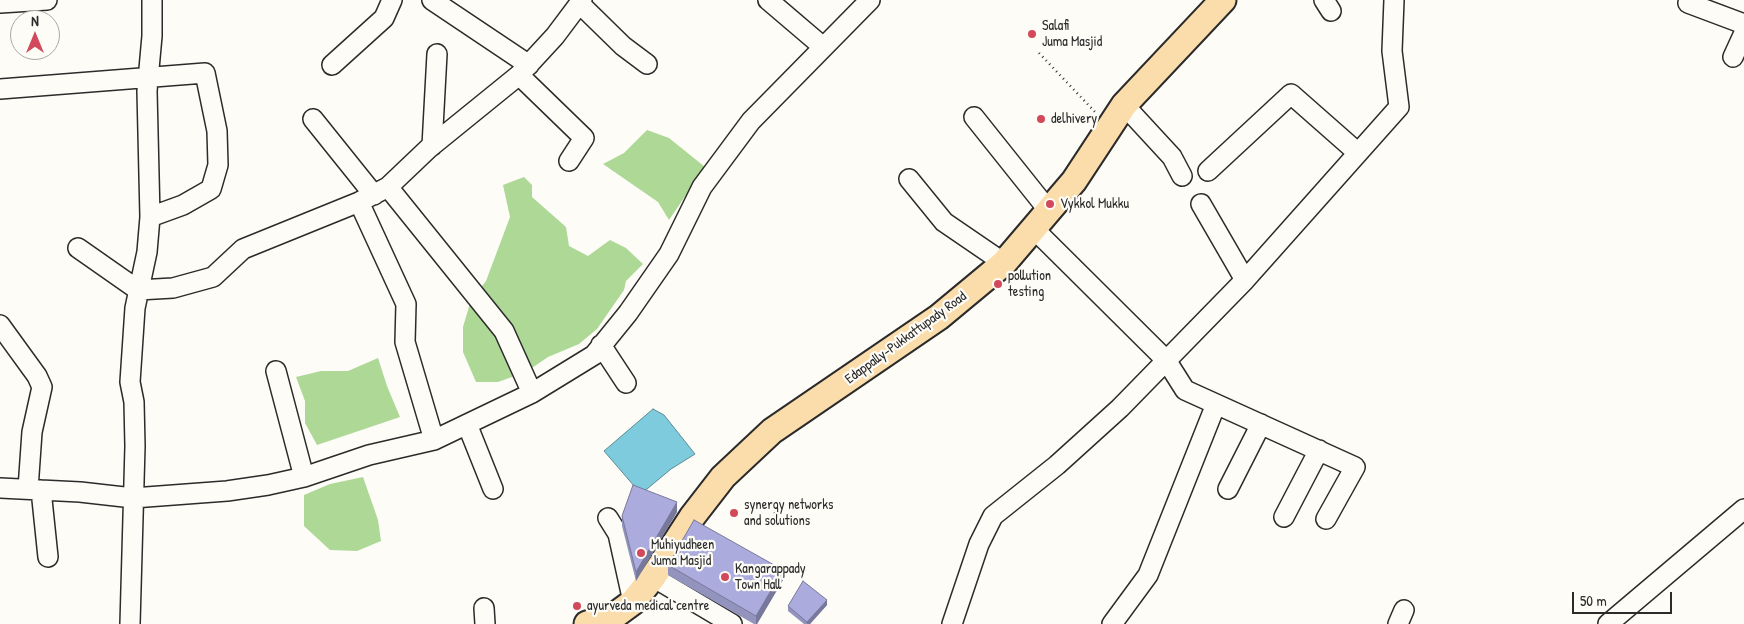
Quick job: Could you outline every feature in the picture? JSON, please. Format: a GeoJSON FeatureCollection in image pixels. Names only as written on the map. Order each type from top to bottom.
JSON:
{"type":"FeatureCollection","features":[{"type":"Feature","properties":{"kind":"main road","name":"Edappally-Pukkattupady Road"},"geometry":{"type":"LineString","coordinates":[[587,624],[614,616],[633,602],[653,577],[692,517],[722,477],[772,431],[940,317],[1004,263],[1074,180],[1124,105],[1223,0]]}},
{"type":"Feature","properties":{"kind":"street"},"geometry":{"type":"LineString","coordinates":[[0,3],[47,0]]}},
{"type":"Feature","properties":{"kind":"street"},"geometry":{"type":"LineString","coordinates":[[130,624],[135,446],[134,402],[130,382],[138,290],[147,252],[150,217],[148,76],[152,36],[152,0]]}},
{"type":"Feature","properties":{"kind":"street"},"geometry":{"type":"LineString","coordinates":[[332,65],[384,18],[392,0]]}},
{"type":"Feature","properties":{"kind":"street"},"geometry":{"type":"LineString","coordinates":[[432,0],[524,70],[584,138],[569,160]]}},
{"type":"Feature","properties":{"kind":"street"},"geometry":{"type":"LineString","coordinates":[[768,0],[822,46]]}},
{"type":"Feature","properties":{"kind":"street"},"geometry":{"type":"LineString","coordinates":[[0,488],[35,489],[133,498],[227,491],[304,477],[369,454],[434,440],[532,392],[594,355],[628,313],[669,254],[702,187],[751,121],[822,46],[870,0]]}},
{"type":"Feature","properties":{"kind":"street"},"geometry":{"type":"LineString","coordinates":[[952,624],[979,544],[993,516],[1057,465],[1120,408],[1245,280],[1399,107],[1392,51],[1394,0]]}},
{"type":"Feature","properties":{"kind":"street"},"geometry":{"type":"LineString","coordinates":[[78,248],[138,290],[173,288],[205,280],[220,272],[243,249],[374,195],[524,70],[555,36],[581,2],[623,46],[647,64]]}},
{"type":"Feature","properties":{"kind":"street"},"geometry":{"type":"LineString","coordinates":[[1688,3],[1744,24]]}},
{"type":"Feature","properties":{"kind":"street"},"geometry":{"type":"LineString","coordinates":[[1734,57],[1744,33]]}},
{"type":"Feature","properties":{"kind":"street"},"geometry":{"type":"LineString","coordinates":[[432,146],[437,54]]}},
{"type":"Feature","properties":{"kind":"street"},"geometry":{"type":"LineString","coordinates":[[0,89],[205,73],[217,131],[218,165],[211,189],[183,204],[150,217]]}},
{"type":"Feature","properties":{"kind":"street"},"geometry":{"type":"LineString","coordinates":[[1208,171],[1291,94],[1358,153]]}},
{"type":"Feature","properties":{"kind":"street"},"geometry":{"type":"LineString","coordinates":[[1124,105],[1172,157],[1182,176]]}},
{"type":"Feature","properties":{"kind":"street"},"geometry":{"type":"LineString","coordinates":[[974,118],[1042,220],[1166,360],[1185,390],[1355,467],[1326,519]]}},
{"type":"Feature","properties":{"kind":"street"},"geometry":{"type":"LineString","coordinates":[[313,119],[374,195],[504,331],[532,392]]}},
{"type":"Feature","properties":{"kind":"street"},"geometry":{"type":"LineString","coordinates":[[909,179],[944,222],[1004,263]]}},
{"type":"Feature","properties":{"kind":"street"},"geometry":{"type":"LineString","coordinates":[[374,195],[406,304],[405,342],[434,440]]}},
{"type":"Feature","properties":{"kind":"street"},"geometry":{"type":"LineString","coordinates":[[1201,204],[1245,280]]}},
{"type":"Feature","properties":{"kind":"street"},"geometry":{"type":"LineString","coordinates":[[0,325],[38,376],[42,387],[32,432],[35,489],[48,557]]}},
{"type":"Feature","properties":{"kind":"street"},"geometry":{"type":"LineString","coordinates":[[602,345],[626,383]]}},
{"type":"Feature","properties":{"kind":"street"},"geometry":{"type":"LineString","coordinates":[[276,372],[304,477]]}},
{"type":"Feature","properties":{"kind":"street"},"geometry":{"type":"LineString","coordinates":[[1112,624],[1148,575],[1216,404]]}},
{"type":"Feature","properties":{"kind":"street"},"geometry":{"type":"LineString","coordinates":[[467,424],[493,489]]}},
{"type":"Feature","properties":{"kind":"street"},"geometry":{"type":"LineString","coordinates":[[1228,489],[1261,424]]}},
{"type":"Feature","properties":{"kind":"street"},"geometry":{"type":"LineString","coordinates":[[1284,517],[1319,450]]}},
{"type":"Feature","properties":{"kind":"street"},"geometry":{"type":"LineString","coordinates":[[1608,624],[1744,509]]}},
{"type":"Feature","properties":{"kind":"street"},"geometry":{"type":"LineString","coordinates":[[608,518],[618,534],[633,602]]}},
{"type":"Feature","properties":{"kind":"street"},"geometry":{"type":"LineString","coordinates":[[653,577],[732,624]]}},
{"type":"Feature","properties":{"kind":"path"},"geometry":{"type":"LineString","coordinates":[[1039,53],[1109,126]]}},
{"type":"Feature","properties":{"kind":"green space"},"geometry":{"type":"Polygon","coordinates":[[[647,130],[669,138],[705,167],[669,220],[658,202],[603,164],[624,153],[647,130]]]}},
{"type":"Feature","properties":{"kind":"green space"},"geometry":{"type":"Polygon","coordinates":[[[524,177],[532,185],[532,197],[566,227],[569,246],[588,256],[610,240],[626,248],[643,264],[626,281],[624,290],[597,329],[579,344],[548,357],[526,372],[498,382],[476,382],[463,352],[463,327],[471,300],[486,281],[510,217],[503,185],[524,177]]]}},
{"type":"Feature","properties":{"kind":"green space"},"geometry":{"type":"Polygon","coordinates":[[[378,358],[400,417],[317,445],[305,423],[305,401],[296,377],[321,371],[348,371],[378,358]]]}},
{"type":"Feature","properties":{"kind":"green space"},"geometry":{"type":"Polygon","coordinates":[[[363,477],[378,520],[381,541],[357,551],[330,550],[304,526],[304,495],[330,484],[363,477]]]}},
{"type":"Feature","properties":{"kind":"water"},"geometry":{"type":"Polygon","coordinates":[[[653,409],[664,415],[695,454],[671,469],[641,494],[604,451],[653,409]]]}},
{"type":"Feature","properties":{"kind":"building","name":"Muhiyudheen Juma Masjid"},"geometry":{"type":"Polygon","coordinates":[[[633,485],[677,502],[636,572],[622,516],[633,485]]]}},
{"type":"Feature","properties":{"kind":"building","name":"Kangarappady Town Hall"},"geometry":{"type":"Polygon","coordinates":[[[694,520],[783,570],[756,616],[668,565],[694,520]]]}},
{"type":"Feature","properties":{"kind":"building"},"geometry":{"type":"Polygon","coordinates":[[[803,581],[827,600],[807,622],[788,606],[803,581]]]}},
{"type":"Feature","properties":{"kind":"place","name":"Salafi Juma Masjid"},"geometry":{"type":"Point","coordinates":[1032,34]}},
{"type":"Feature","properties":{"kind":"place","name":"delhivery"},"geometry":{"type":"Point","coordinates":[1041,119]}},
{"type":"Feature","properties":{"kind":"place","name":"Vykkol Mukku"},"geometry":{"type":"Point","coordinates":[1050,204]}},
{"type":"Feature","properties":{"kind":"place","name":"pollution testing"},"geometry":{"type":"Point","coordinates":[998,284]}},
{"type":"Feature","properties":{"kind":"place","name":"synergy networks and solutions"},"geometry":{"type":"Point","coordinates":[734,513]}},
{"type":"Feature","properties":{"kind":"place","name":"Muhiyudheen Juma Masjid"},"geometry":{"type":"Point","coordinates":[641,553]}},
{"type":"Feature","properties":{"kind":"place","name":"Kangarappady Town Hall"},"geometry":{"type":"Point","coordinates":[725,577]}},
{"type":"Feature","properties":{"kind":"place","name":"ayurveda medical centre"},"geometry":{"type":"Point","coordinates":[577,606]}}]}
